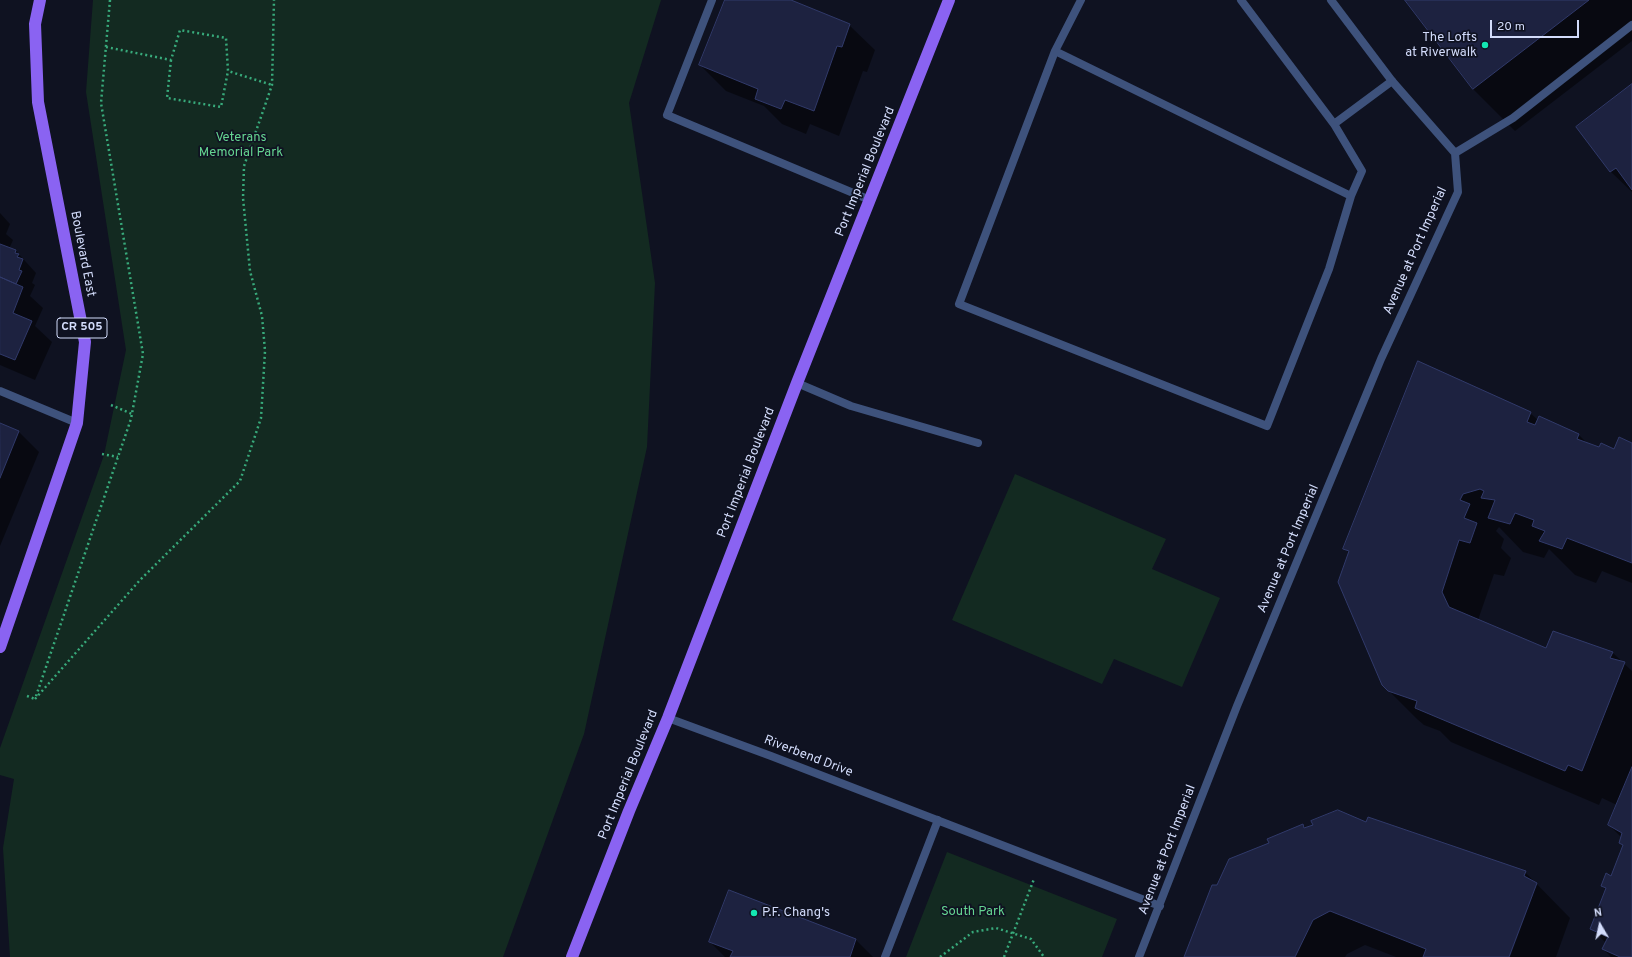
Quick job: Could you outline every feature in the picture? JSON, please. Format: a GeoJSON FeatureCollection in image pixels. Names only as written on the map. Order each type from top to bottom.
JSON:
{"type":"FeatureCollection","features":[{"type":"Feature","properties":{"kind":"main road","name":"Boulevard East"},"geometry":{"type":"LineString","coordinates":[[0,647],[77,423],[85,342],[38,102],[35,24],[40,0]]}},
{"type":"Feature","properties":{"kind":"main road","name":"Port Imperial Boulevard"},"geometry":{"type":"LineString","coordinates":[[572,957],[629,810],[668,718],[797,383],[949,0]]}},
{"type":"Feature","properties":{"kind":"street"},"geometry":{"type":"LineString","coordinates":[[712,0],[667,115],[870,200]]}},
{"type":"Feature","properties":{"kind":"street"},"geometry":{"type":"LineString","coordinates":[[1081,0],[1055,51],[960,304],[1267,426],[1329,270],[1350,196],[1362,171],[1334,124],[1241,0]]}},
{"type":"Feature","properties":{"kind":"street"},"geometry":{"type":"LineString","coordinates":[[1331,0],[1392,81],[1454,153],[1513,118],[1632,25]]}},
{"type":"Feature","properties":{"kind":"street"},"geometry":{"type":"LineString","coordinates":[[1055,51],[1350,196]]}},
{"type":"Feature","properties":{"kind":"street"},"geometry":{"type":"LineString","coordinates":[[1334,124],[1392,81]]}},
{"type":"Feature","properties":{"kind":"street","name":"Avenue at Port Imperial"},"geometry":{"type":"LineString","coordinates":[[1139,957],[1237,706],[1378,366],[1458,192],[1454,153]]}},
{"type":"Feature","properties":{"kind":"street"},"geometry":{"type":"LineString","coordinates":[[797,383],[851,406],[978,443]]}},
{"type":"Feature","properties":{"kind":"street"},"geometry":{"type":"LineString","coordinates":[[0,391],[77,423]]}},
{"type":"Feature","properties":{"kind":"street","name":"Riverbend Drive"},"geometry":{"type":"LineString","coordinates":[[668,718],[1160,906]]}},
{"type":"Feature","properties":{"kind":"street"},"geometry":{"type":"LineString","coordinates":[[885,957],[938,820]]}},
{"type":"Feature","properties":{"kind":"path"},"geometry":{"type":"LineString","coordinates":[[35,699],[132,414],[143,354],[101,103],[110,0]]}},
{"type":"Feature","properties":{"kind":"path"},"geometry":{"type":"LineString","coordinates":[[35,699],[140,580],[240,480],[261,418],[265,351],[262,316],[250,271],[243,198],[244,166],[272,84],[274,0]]}},
{"type":"Feature","properties":{"kind":"path"},"geometry":{"type":"LineString","coordinates":[[180,30],[226,38],[228,71],[221,107],[167,98],[171,60],[180,30]]}},
{"type":"Feature","properties":{"kind":"path"},"geometry":{"type":"LineString","coordinates":[[106,47],[171,60]]}},
{"type":"Feature","properties":{"kind":"path"},"geometry":{"type":"LineString","coordinates":[[228,71],[272,84]]}},
{"type":"Feature","properties":{"kind":"path"},"geometry":{"type":"LineString","coordinates":[[111,405],[132,414]]}},
{"type":"Feature","properties":{"kind":"path"},"geometry":{"type":"LineString","coordinates":[[102,454],[118,457]]}},
{"type":"Feature","properties":{"kind":"path"},"geometry":{"type":"LineString","coordinates":[[27,696],[35,699]]}},
{"type":"Feature","properties":{"kind":"path"},"geometry":{"type":"LineString","coordinates":[[1004,957],[1041,860]]}},
{"type":"Feature","properties":{"kind":"path"},"geometry":{"type":"LineString","coordinates":[[940,957],[973,932],[996,928],[1031,939],[1044,957]]}},
{"type":"Feature","properties":{"kind":"green space","name":"Veterans Memorial Park"},"geometry":{"type":"Polygon","coordinates":[[[93,0],[661,0],[629,103],[655,283],[647,447],[584,734],[503,957],[10,957],[3,848],[14,779],[0,775],[0,748],[104,455],[126,350],[86,92],[93,0]]]}},
{"type":"Feature","properties":{"kind":"green space"},"geometry":{"type":"Polygon","coordinates":[[[1015,474],[1166,539],[1152,569],[1220,598],[1182,687],[1114,659],[1102,684],[952,620],[1015,474]]]}},
{"type":"Feature","properties":{"kind":"green space","name":"South Park"},"geometry":{"type":"Polygon","coordinates":[[[947,852],[1117,919],[1102,957],[906,957],[947,852]]]}},
{"type":"Feature","properties":{"kind":"building"},"geometry":{"type":"Polygon","coordinates":[[[725,0],[791,0],[850,24],[842,47],[837,46],[814,111],[785,100],[781,109],[755,99],[758,89],[699,65],[725,0]]]}},
{"type":"Feature","properties":{"kind":"building","name":"The Lofts at Riverwalk"},"geometry":{"type":"Polygon","coordinates":[[[1405,0],[1589,0],[1473,89],[1405,0]]]}},
{"type":"Feature","properties":{"kind":"building"},"geometry":{"type":"Polygon","coordinates":[[[1632,84],[1632,190],[1616,168],[1610,172],[1576,127],[1632,84]]]}},
{"type":"Feature","properties":{"kind":"building"},"geometry":{"type":"Polygon","coordinates":[[[0,244],[16,250],[15,253],[19,254],[17,257],[23,259],[19,270],[22,271],[16,284],[0,277],[0,244]]]}},
{"type":"Feature","properties":{"kind":"building"},"geometry":{"type":"Polygon","coordinates":[[[0,277],[23,287],[13,313],[32,321],[15,360],[0,354],[0,277]]]}},
{"type":"Feature","properties":{"kind":"building"},"geometry":{"type":"Polygon","coordinates":[[[1418,361],[1531,412],[1527,422],[1535,425],[1539,416],[1579,434],[1577,439],[1599,447],[1601,443],[1614,449],[1619,437],[1632,443],[1632,563],[1567,538],[1562,549],[1539,541],[1545,531],[1532,526],[1534,520],[1515,513],[1510,524],[1488,518],[1495,500],[1481,498],[1484,491],[1480,489],[1463,494],[1460,500],[1470,504],[1464,518],[1477,523],[1470,543],[1459,540],[1442,592],[1449,607],[1546,648],[1553,631],[1613,652],[1610,658],[1625,662],[1582,771],[1568,765],[1565,771],[1415,708],[1417,701],[1388,691],[1382,685],[1338,582],[1349,551],[1343,549],[1418,361]]]}},
{"type":"Feature","properties":{"kind":"building"},"geometry":{"type":"Polygon","coordinates":[[[0,423],[19,431],[0,478],[0,423]]]}},
{"type":"Feature","properties":{"kind":"building"},"geometry":{"type":"Polygon","coordinates":[[[1632,767],[1632,957],[1620,957],[1602,949],[1608,937],[1590,929],[1606,888],[1601,886],[1606,873],[1611,876],[1623,845],[1619,843],[1622,833],[1608,825],[1632,767]]]}},
{"type":"Feature","properties":{"kind":"building"},"geometry":{"type":"Polygon","coordinates":[[[1338,810],[1366,822],[1368,817],[1526,871],[1524,876],[1537,883],[1509,957],[1423,957],[1426,949],[1330,911],[1313,920],[1295,957],[1184,957],[1212,885],[1217,885],[1229,859],[1269,843],[1267,839],[1303,824],[1304,828],[1313,825],[1311,821],[1338,810]]]}},
{"type":"Feature","properties":{"kind":"building","name":"P.F. Chang's"},"geometry":{"type":"Polygon","coordinates":[[[729,890],[856,939],[850,957],[730,957],[733,951],[709,942],[729,890]]]}},
{"type":"Feature","properties":{"kind":"place","name":"The Lofts at Riverwalk"},"geometry":{"type":"Point","coordinates":[1485,45]}},
{"type":"Feature","properties":{"kind":"place","name":"P.F. Chang's"},"geometry":{"type":"Point","coordinates":[754,913]}}]}
